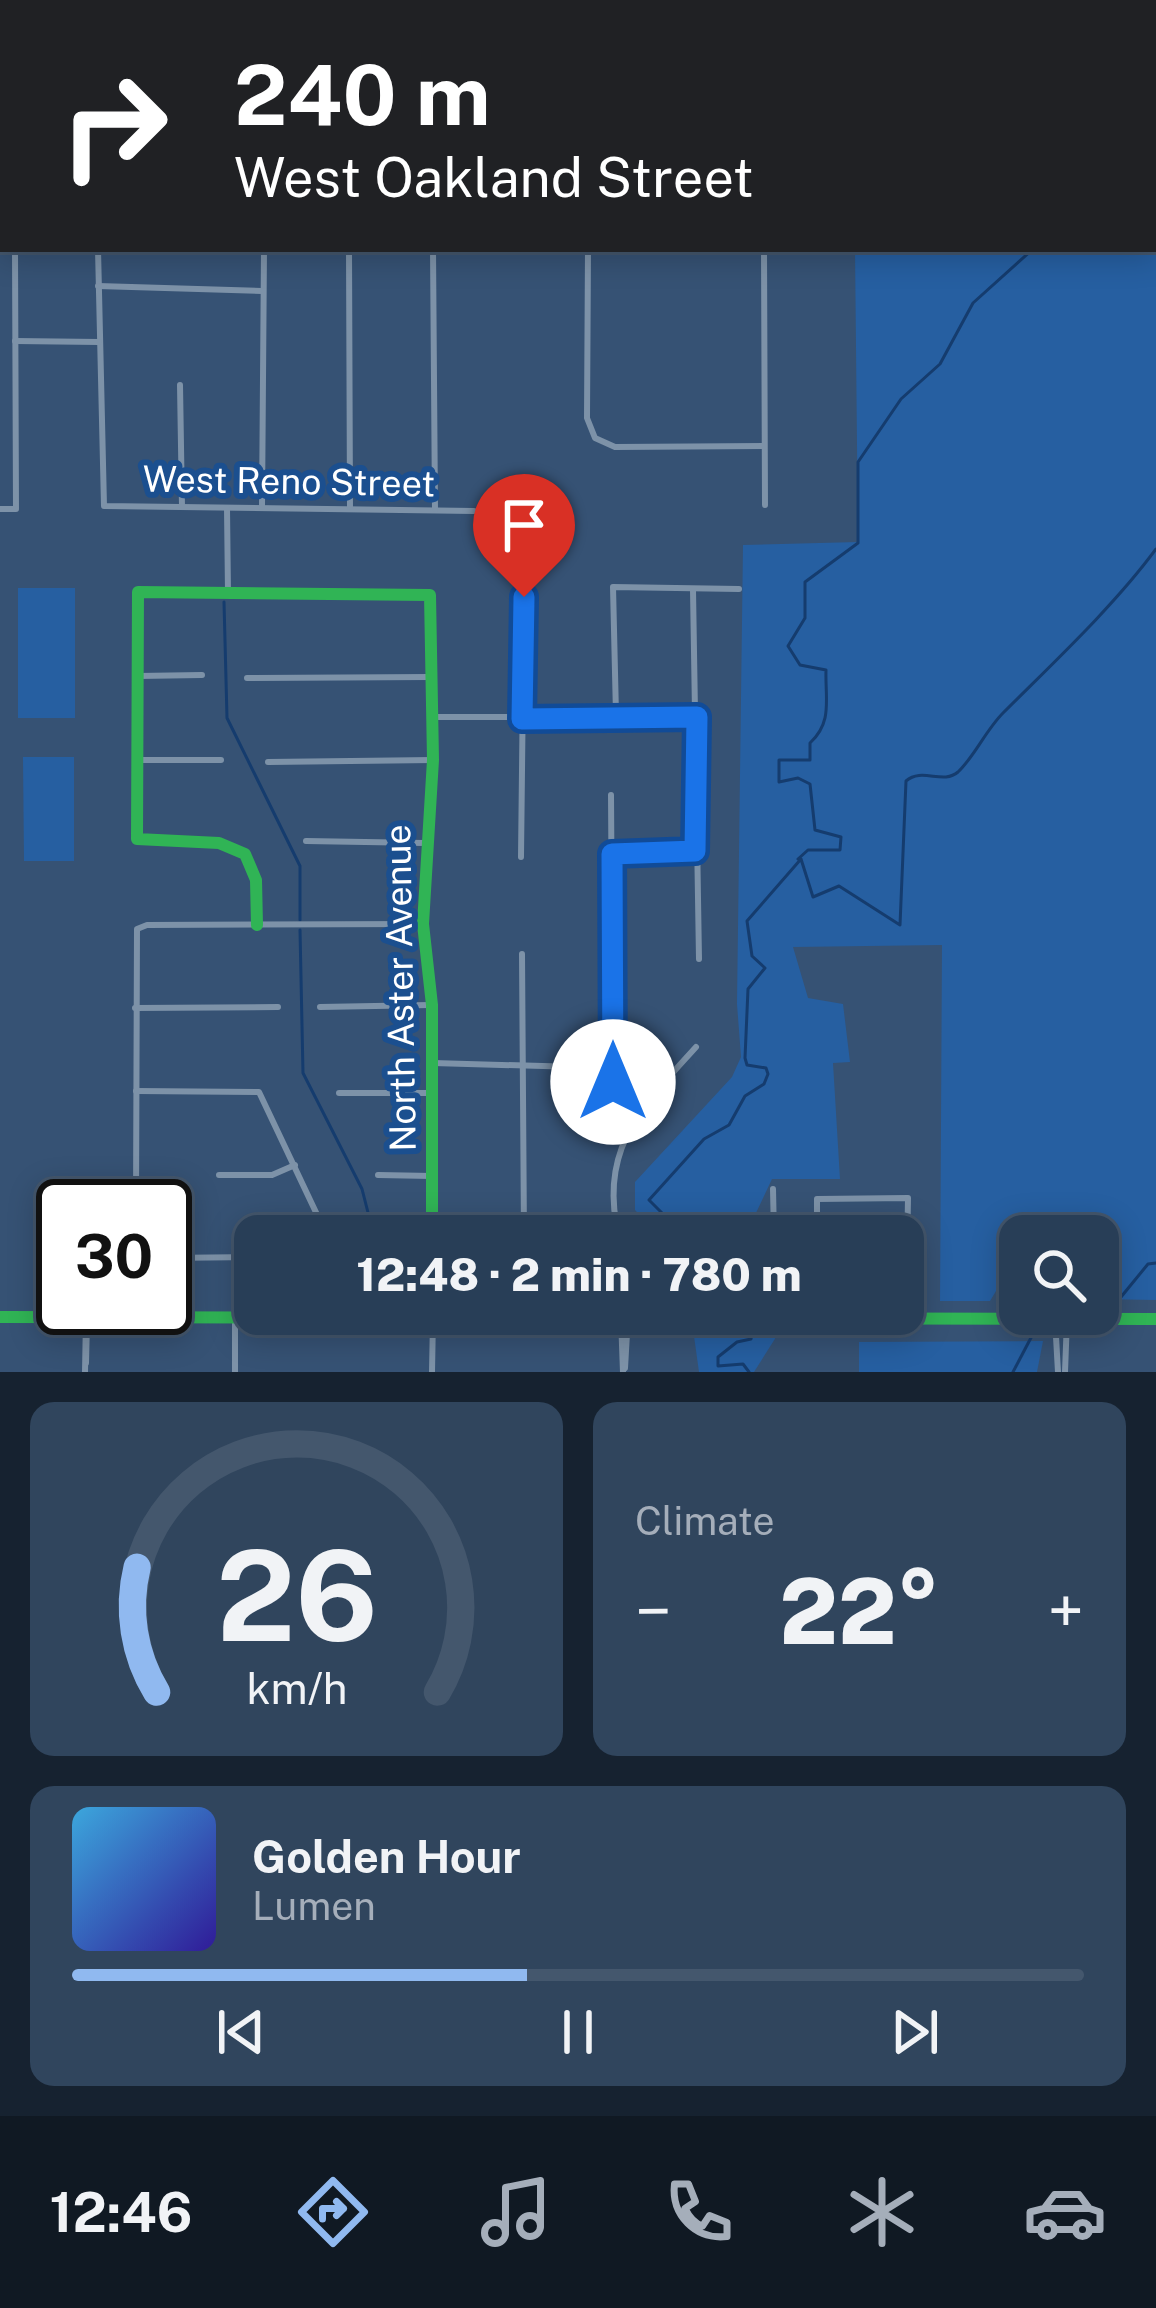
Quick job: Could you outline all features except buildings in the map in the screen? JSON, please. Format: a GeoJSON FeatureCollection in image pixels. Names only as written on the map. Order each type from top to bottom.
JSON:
{"type":"FeatureCollection","features":[{"type":"Feature","properties":{"kind":"street"},"geometry":{"type":"LineString","coordinates":[[0,509],[16,509],[15,252]]}},
{"type":"Feature","properties":{"kind":"street"},"geometry":{"type":"LineString","coordinates":[[15,341],[99,341],[98,252]]}},
{"type":"Feature","properties":{"kind":"street"},"geometry":{"type":"LineString","coordinates":[[262,508],[264,252]]}},
{"type":"Feature","properties":{"kind":"street"},"geometry":{"type":"LineString","coordinates":[[350,252],[350,507]]}},
{"type":"Feature","properties":{"kind":"street"},"geometry":{"type":"LineString","coordinates":[[433,252],[435,509]]}},
{"type":"Feature","properties":{"kind":"street"},"geometry":{"type":"LineString","coordinates":[[588,252],[588,426],[600,442],[615,447],[764,446]]}},
{"type":"Feature","properties":{"kind":"street"},"geometry":{"type":"LineString","coordinates":[[764,252],[765,505]]}},
{"type":"Feature","properties":{"kind":"street"},"geometry":{"type":"LineString","coordinates":[[98,286],[263,291]]}},
{"type":"Feature","properties":{"kind":"street","name":"West Reno Street"},"geometry":{"type":"LineString","coordinates":[[99,341],[104,506],[474,511]]}},
{"type":"Feature","properties":{"kind":"street"},"geometry":{"type":"LineString","coordinates":[[180,385],[182,508]]}},
{"type":"Feature","properties":{"kind":"street"},"geometry":{"type":"LineString","coordinates":[[227,508],[228,593],[138,592],[136,838],[233,844],[256,862],[257,925]]}},
{"type":"Feature","properties":{"kind":"street"},"geometry":{"type":"LineString","coordinates":[[616,716],[613,587],[739,589]]}},
{"type":"Feature","properties":{"kind":"street"},"geometry":{"type":"LineString","coordinates":[[693,590],[699,959]]}},
{"type":"Feature","properties":{"kind":"street","name":"North Aster Avenue"},"geometry":{"type":"LineString","coordinates":[[228,593],[430,595],[433,760],[424,843],[424,924],[434,1063],[432,1215]]}},
{"type":"Feature","properties":{"kind":"street"},"geometry":{"type":"LineString","coordinates":[[521,856],[524,597]]}},
{"type":"Feature","properties":{"kind":"street"},"geometry":{"type":"LineString","coordinates":[[134,676],[202,676]]}},
{"type":"Feature","properties":{"kind":"street"},"geometry":{"type":"LineString","coordinates":[[247,678],[430,677]]}},
{"type":"Feature","properties":{"kind":"street"},"geometry":{"type":"LineString","coordinates":[[433,717],[697,717]]}},
{"type":"Feature","properties":{"kind":"street"},"geometry":{"type":"LineString","coordinates":[[136,760],[221,760]]}},
{"type":"Feature","properties":{"kind":"street"},"geometry":{"type":"LineString","coordinates":[[268,762],[433,760]]}},
{"type":"Feature","properties":{"kind":"street"},"geometry":{"type":"LineString","coordinates":[[611,795],[613,1068],[619,1100],[635,1115]]}},
{"type":"Feature","properties":{"kind":"street"},"geometry":{"type":"LineString","coordinates":[[306,841],[424,843]]}},
{"type":"Feature","properties":{"kind":"street"},"geometry":{"type":"LineString","coordinates":[[612,854],[695,851]]}},
{"type":"Feature","properties":{"kind":"street"},"geometry":{"type":"LineString","coordinates":[[136,1179],[137,929],[147,925],[424,924]]}},
{"type":"Feature","properties":{"kind":"street"},"geometry":{"type":"LineString","coordinates":[[522,954],[524,1215]]}},
{"type":"Feature","properties":{"kind":"street"},"geometry":{"type":"LineString","coordinates":[[320,1007],[432,1005]]}},
{"type":"Feature","properties":{"kind":"street"},"geometry":{"type":"LineString","coordinates":[[135,1008],[278,1007]]}},
{"type":"Feature","properties":{"kind":"street"},"geometry":{"type":"LineString","coordinates":[[617,1215],[614,1180],[635,1115],[696,1047]]}},
{"type":"Feature","properties":{"kind":"street"},"geometry":{"type":"LineString","coordinates":[[434,1063],[613,1068]]}},
{"type":"Feature","properties":{"kind":"street"},"geometry":{"type":"LineString","coordinates":[[136,1091],[259,1092],[314,1215]]}},
{"type":"Feature","properties":{"kind":"street"},"geometry":{"type":"LineString","coordinates":[[339,1093],[434,1093]]}},
{"type":"Feature","properties":{"kind":"street"},"geometry":{"type":"LineString","coordinates":[[219,1175],[272,1175],[295,1165]]}},
{"type":"Feature","properties":{"kind":"street"},"geometry":{"type":"LineString","coordinates":[[378,1175],[432,1176]]}},
{"type":"Feature","properties":{"kind":"street"},"geometry":{"type":"LineString","coordinates":[[773,1189],[774,1215]]}},
{"type":"Feature","properties":{"kind":"street"},"geometry":{"type":"LineString","coordinates":[[817,1215],[817,1199],[908,1198],[907,1215]]}},
{"type":"Feature","properties":{"kind":"street"},"geometry":{"type":"LineString","coordinates":[[192,1258],[234,1257]]}},
{"type":"Feature","properties":{"kind":"street"},"geometry":{"type":"LineString","coordinates":[[192,1316],[234,1318]]}},
{"type":"Feature","properties":{"kind":"street"},"geometry":{"type":"LineString","coordinates":[[0,1317],[36,1317]]}},
{"type":"Feature","properties":{"kind":"street"},"geometry":{"type":"LineString","coordinates":[[924,1319],[999,1319]]}},
{"type":"Feature","properties":{"kind":"street"},"geometry":{"type":"LineString","coordinates":[[1119,1319],[1156,1319]]}},
{"type":"Feature","properties":{"kind":"street"},"geometry":{"type":"LineString","coordinates":[[85,1369],[86,1335]]}},
{"type":"Feature","properties":{"kind":"street"},"geometry":{"type":"LineString","coordinates":[[235,1335],[235,1372]]}},
{"type":"Feature","properties":{"kind":"street"},"geometry":{"type":"LineString","coordinates":[[432,1372],[433,1335]]}},
{"type":"Feature","properties":{"kind":"street"},"geometry":{"type":"LineString","coordinates":[[624,1372],[625,1335]]}},
{"type":"Feature","properties":{"kind":"street"},"geometry":{"type":"LineString","coordinates":[[1061,1335],[1062,1372]]}},
{"type":"Feature","properties":{"kind":"shaded area"},"geometry":{"type":"Polygon","coordinates":[[[855,252],[1156,252],[1156,1300],[1119,1299],[1119,1215],[999,1215],[999,1292],[990,1301],[940,1301],[942,945],[793,947],[808,998],[843,1004],[850,1062],[833,1063],[840,1179],[772,1179],[755,1215],[640,1215],[635,1210],[635,1182],[732,1077],[741,1057],[737,1004],[743,545],[858,542],[855,252]]]}},
{"type":"Feature","properties":{"kind":"shaded area"},"geometry":{"type":"Polygon","coordinates":[[[18,588],[75,588],[75,718],[18,718],[18,588]]]}},
{"type":"Feature","properties":{"kind":"shaded area"},"geometry":{"type":"Polygon","coordinates":[[[23,757],[74,757],[74,861],[24,861],[23,757]]]}},
{"type":"Feature","properties":{"kind":"shaded area"},"geometry":{"type":"Polygon","coordinates":[[[777,1335],[754,1372],[699,1372],[694,1336],[777,1335]]]}},
{"type":"Feature","properties":{"kind":"shaded area"},"geometry":{"type":"Polygon","coordinates":[[[1043,1341],[1037,1372],[859,1372],[859,1342],[1043,1341]]]}},
{"type":"Feature","properties":{"kind":"waterway"},"geometry":{"type":"LineString","coordinates":[[798,859],[808,850],[840,850],[841,837],[815,830],[810,784],[798,778],[779,782],[779,760],[810,760],[810,743],[822,727],[826,709],[826,670],[800,665],[788,646],[805,618],[805,582],[858,543],[858,462],[901,399],[940,364],[973,303],[1030,252]]}},
{"type":"Feature","properties":{"kind":"waterway"},"geometry":{"type":"LineString","coordinates":[[664,1215],[649,1200],[704,1139],[729,1125],[745,1096],[764,1084],[768,1074],[766,1068],[747,1065],[745,1058],[748,989],[765,968],[752,956],[747,921],[801,859],[813,897],[839,886],[900,925],[906,781],[958,772],[997,720],[1102,613],[1156,549]]}},
{"type":"Feature","properties":{"kind":"waterway"},"geometry":{"type":"LineString","coordinates":[[224,602],[227,718],[300,866],[300,920]]}},
{"type":"Feature","properties":{"kind":"waterway"},"geometry":{"type":"LineString","coordinates":[[300,930],[303,1073],[362,1189],[369,1215]]}},
{"type":"Feature","properties":{"kind":"waterway"},"geometry":{"type":"LineString","coordinates":[[689,1215],[728,1215]]}},
{"type":"Feature","properties":{"kind":"waterway"},"geometry":{"type":"LineString","coordinates":[[1119,1297],[1148,1264],[1156,1263]]}},
{"type":"Feature","properties":{"kind":"waterway"},"geometry":{"type":"LineString","coordinates":[[749,1372],[743,1364],[718,1366],[718,1357],[752,1335]]}},
{"type":"Feature","properties":{"kind":"waterway"},"geometry":{"type":"LineString","coordinates":[[1013,1372],[1032,1335]]}},
{"type":"Feature","properties":{"kind":"traffic: fast"},"geometry":{"type":"LineString","coordinates":[[257,925],[256,880],[245,854],[219,843],[137,839],[138,592],[430,595],[433,760],[423,924],[432,1005],[432,1215]]}},
{"type":"Feature","properties":{"kind":"traffic: fast"},"geometry":{"type":"LineString","coordinates":[[0,1317],[1156,1319]]}},
{"type":"Feature","properties":{"kind":"route"},"geometry":{"type":"LineString","coordinates":[[524,597],[522,719],[697,717],[695,851],[612,854],[613,1082]]}}]}
